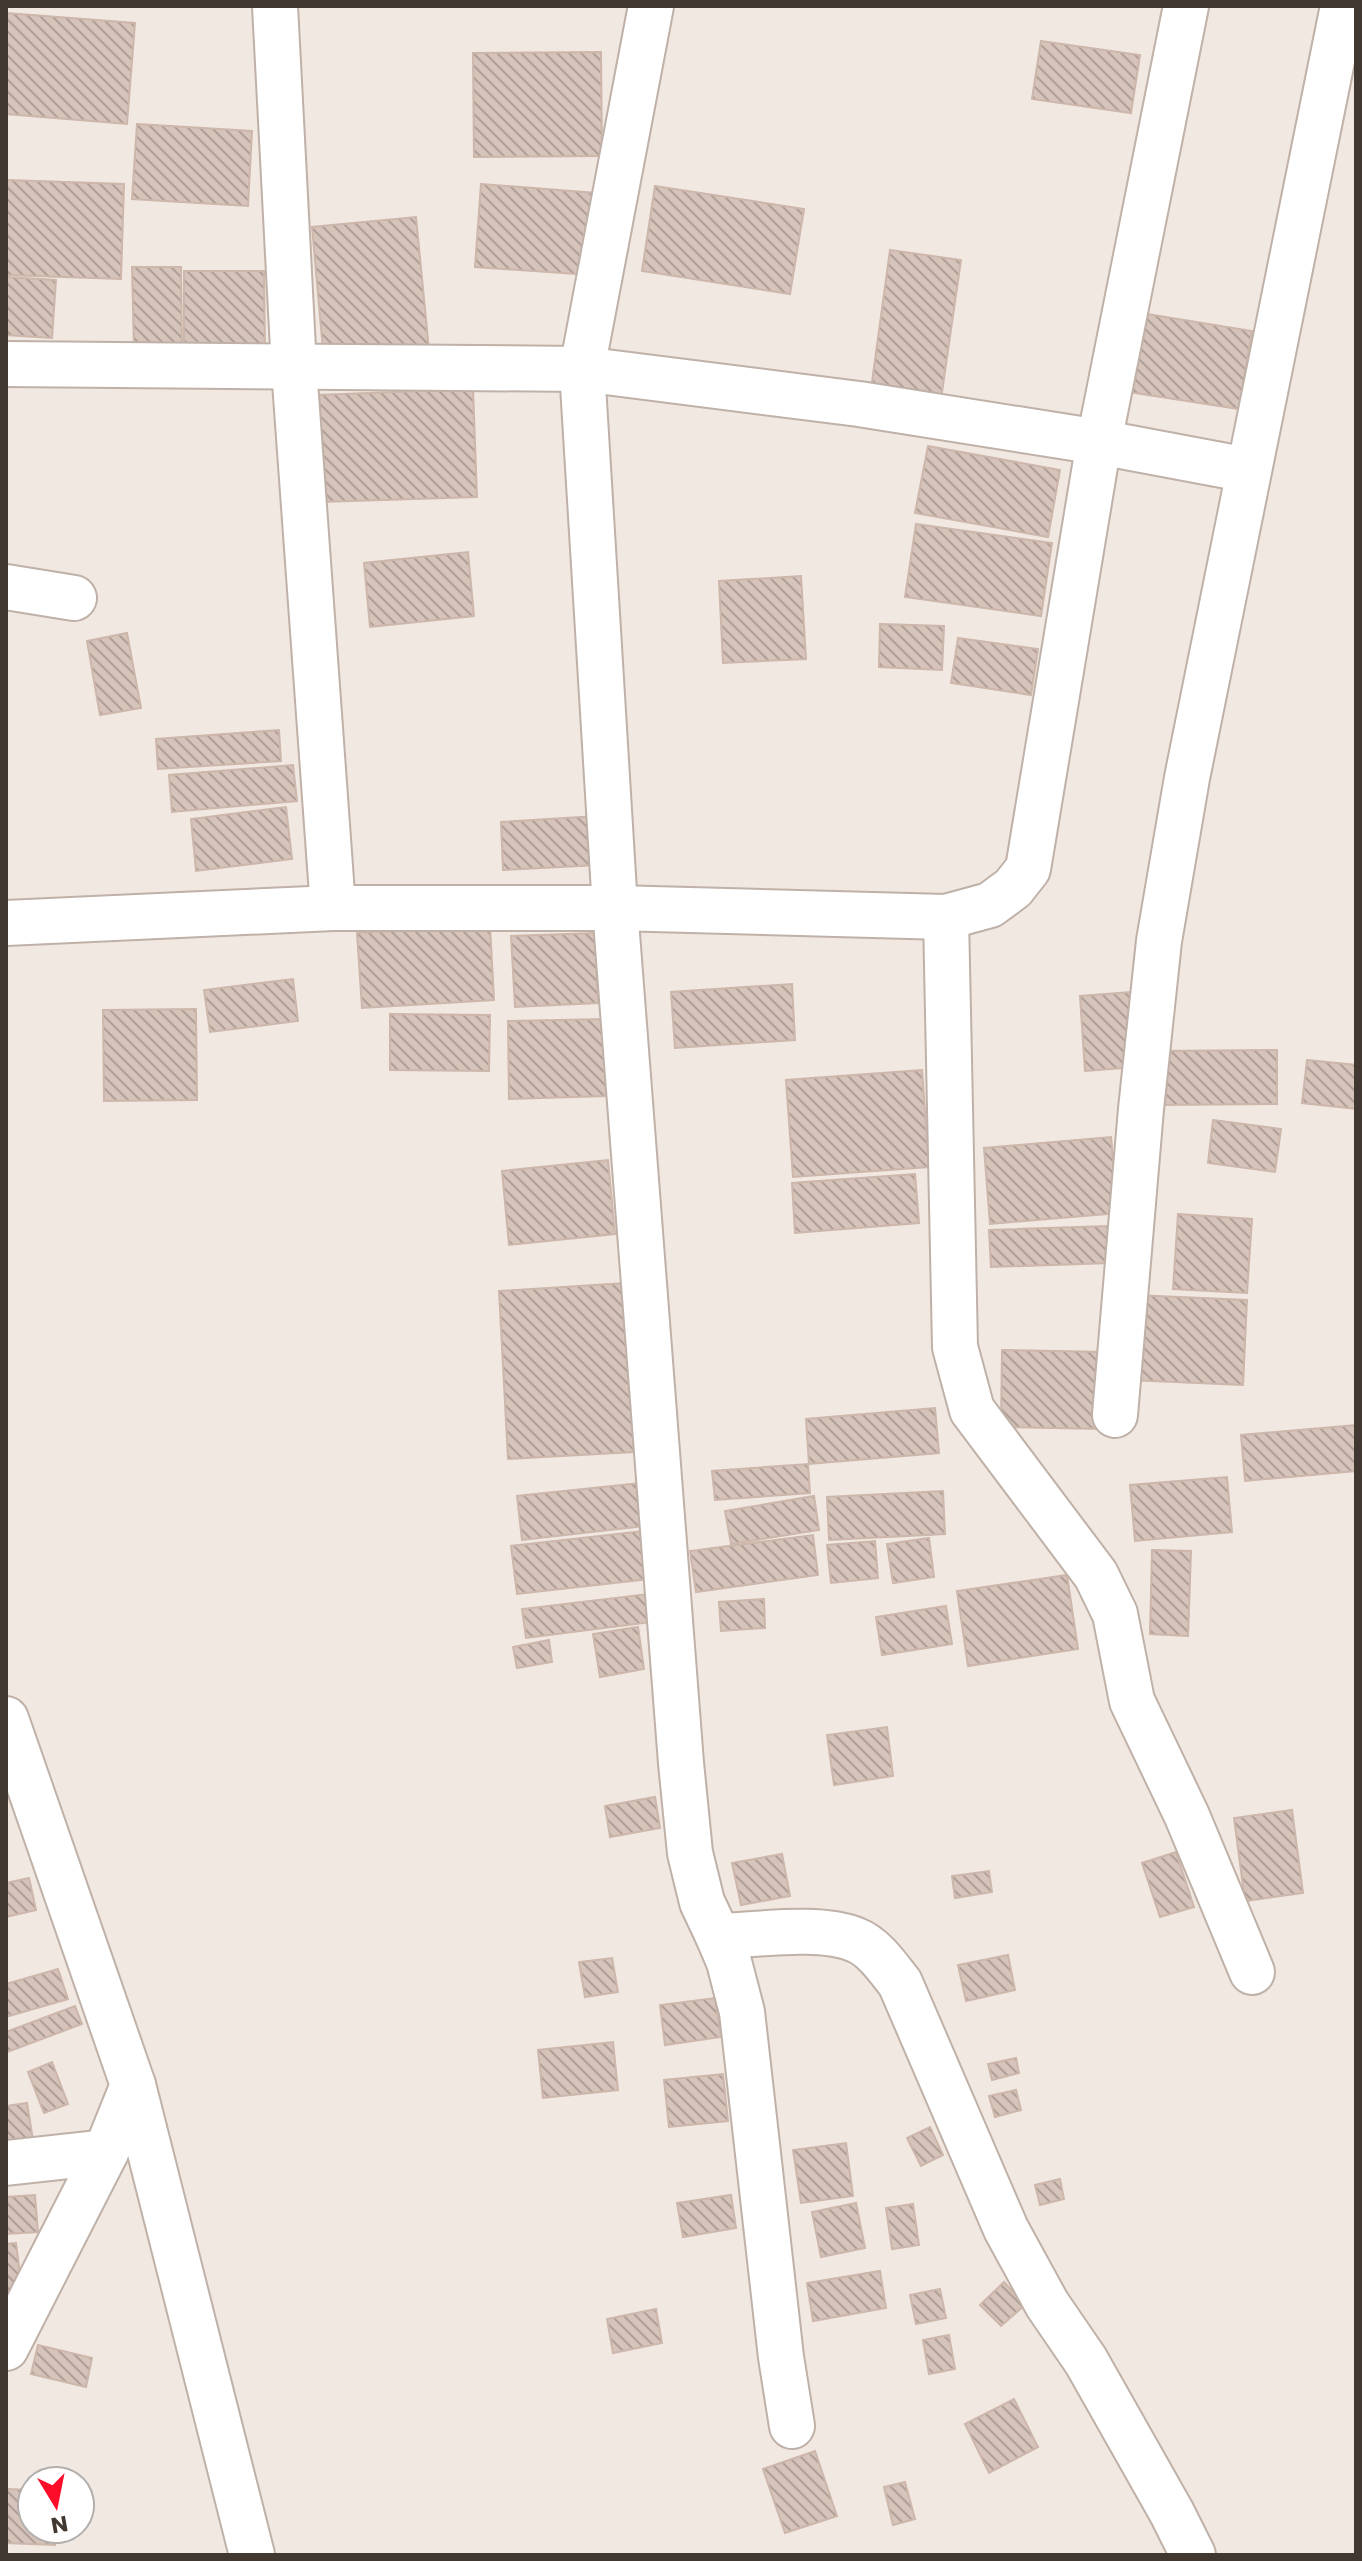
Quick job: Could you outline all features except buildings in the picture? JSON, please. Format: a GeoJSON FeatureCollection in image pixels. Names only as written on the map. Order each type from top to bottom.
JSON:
{"type":"FeatureCollection","features":[{"type":"Feature","properties":{"kind":"street"},"geometry":{"type":"LineString","coordinates":[[275,6],[294,368],[333,908]]}},
{"type":"Feature","properties":{"kind":"street"},"geometry":{"type":"LineString","coordinates":[[651,6],[582,369],[615,908],[690,1853],[702,1902],[729,1962],[742,2012],[781,2357],[792,2426]]}},
{"type":"Feature","properties":{"kind":"street"},"geometry":{"type":"LineString","coordinates":[[6,923],[333,908],[615,908],[946,917],[990,905],[1013,888],[1028,869],[1099,442],[1186,6]]}},
{"type":"Feature","properties":{"kind":"street"},"geometry":{"type":"LineString","coordinates":[[1115,1415],[1159,941],[1187,778],[1343,6]]}},
{"type":"Feature","properties":{"kind":"street"},"geometry":{"type":"LineString","coordinates":[[6,364],[582,369],[859,404],[1099,442],[1248,470]]}},
{"type":"Feature","properties":{"kind":"street"},"geometry":{"type":"LineString","coordinates":[[6,587],[74,598]]}},
{"type":"Feature","properties":{"kind":"street"},"geometry":{"type":"LineString","coordinates":[[946,917],[955,1347],[972,1410],[1096,1575],[1115,1614],[1132,1701],[1187,1816],[1252,1972]]}},
{"type":"Feature","properties":{"kind":"street"},"geometry":{"type":"LineString","coordinates":[[6,1719],[133,2085],[252,2555]]}},
{"type":"Feature","properties":{"kind":"street"},"geometry":{"type":"LineString","coordinates":[[718,1936],[828,1932],[858,1940],[878,1957],[900,1983],[1006,2229],[1047,2304],[1086,2361],[1193,2555]]}},
{"type":"Feature","properties":{"kind":"street"},"geometry":{"type":"LineString","coordinates":[[6,2348],[106,2152],[133,2085]]}},
{"type":"Feature","properties":{"kind":"street"},"geometry":{"type":"LineString","coordinates":[[6,2163],[106,2152]]}}]}
